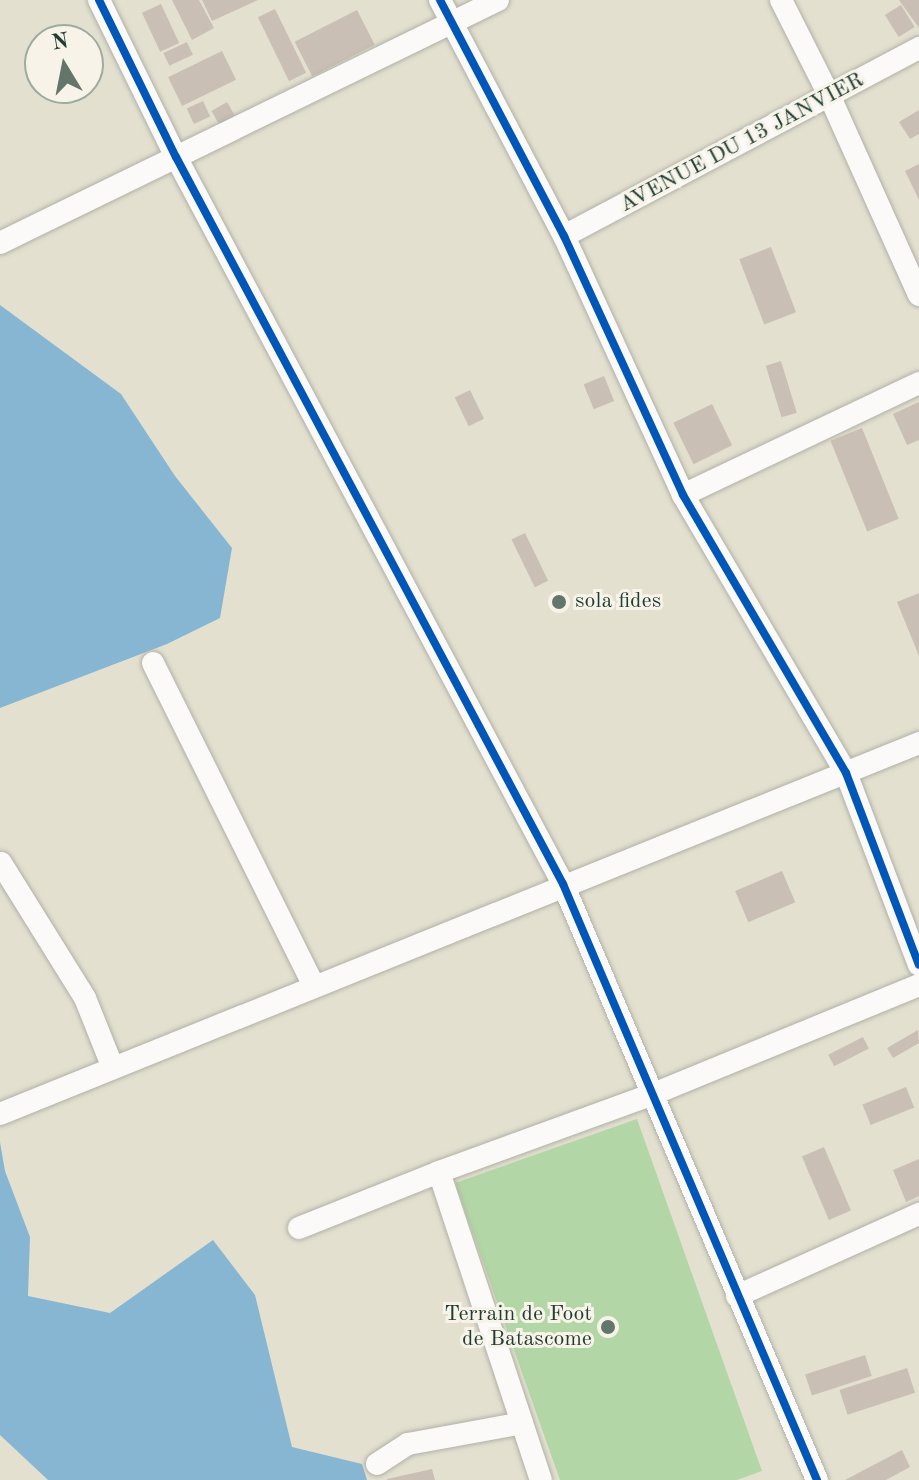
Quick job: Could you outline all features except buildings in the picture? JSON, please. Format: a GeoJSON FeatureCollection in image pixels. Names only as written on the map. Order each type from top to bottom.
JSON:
{"type":"FeatureCollection","features":[{"type":"Feature","properties":{"kind":"street"},"geometry":{"type":"LineString","coordinates":[[99,0],[176,157],[563,884],[817,1480]]}},
{"type":"Feature","properties":{"kind":"street"},"geometry":{"type":"LineString","coordinates":[[440,0],[564,236],[683,495],[846,773],[919,965]]}},
{"type":"Feature","properties":{"kind":"street"},"geometry":{"type":"LineString","coordinates":[[0,243],[498,0]]}},
{"type":"Feature","properties":{"kind":"street"},"geometry":{"type":"LineString","coordinates":[[781,0],[830,97],[919,295]]}},
{"type":"Feature","properties":{"kind":"street","name":"AVENUE DU 13 JANVIER"},"geometry":{"type":"LineString","coordinates":[[564,236],[919,48]]}},
{"type":"Feature","properties":{"kind":"street"},"geometry":{"type":"LineString","coordinates":[[683,495],[919,383]]}},
{"type":"Feature","properties":{"kind":"street"},"geometry":{"type":"LineString","coordinates":[[153,663],[314,986]]}},
{"type":"Feature","properties":{"kind":"street"},"geometry":{"type":"LineString","coordinates":[[0,1114],[563,884],[919,743]]}},
{"type":"Feature","properties":{"kind":"street"},"geometry":{"type":"LineString","coordinates":[[1,863],[85,998],[113,1068]]}},
{"type":"Feature","properties":{"kind":"street"},"geometry":{"type":"LineString","coordinates":[[299,1228],[439,1172],[651,1095],[919,985]]}},
{"type":"Feature","properties":{"kind":"street"},"geometry":{"type":"LineString","coordinates":[[439,1172],[541,1480]]}},
{"type":"Feature","properties":{"kind":"street"},"geometry":{"type":"LineString","coordinates":[[737,1296],[919,1214]]}},
{"type":"Feature","properties":{"kind":"street"},"geometry":{"type":"LineString","coordinates":[[377,1464],[408,1444],[522,1423]]}},
{"type":"Feature","properties":{"kind":"green space","name":"Terrain de Foot de Batascome"},"geometry":{"type":"Polygon","coordinates":[[[637,1119],[762,1471],[737,1480],[560,1480],[455,1183],[637,1119]]]}},
{"type":"Feature","properties":{"kind":"water"},"geometry":{"type":"Polygon","coordinates":[[[0,305],[121,394],[175,476],[232,548],[220,618],[167,644],[0,708],[0,305]]]}},
{"type":"Feature","properties":{"kind":"water"},"geometry":{"type":"Polygon","coordinates":[[[0,1142],[5,1171],[30,1237],[28,1296],[110,1313],[213,1240],[255,1295],[292,1447],[362,1464],[367,1480],[48,1480],[0,1435],[0,1142]]]}},
{"type":"Feature","properties":{"kind":"cycle path"},"geometry":{"type":"LineString","coordinates":[[99,0],[176,157],[563,884],[817,1480]]}},
{"type":"Feature","properties":{"kind":"cycle path"},"geometry":{"type":"LineString","coordinates":[[440,0],[564,236],[683,495],[846,773],[919,965]]}},
{"type":"Feature","properties":{"kind":"place","name":"sola fides"},"geometry":{"type":"Point","coordinates":[559,602]}},
{"type":"Feature","properties":{"kind":"place","name":"Terrain de Foot de Batascome"},"geometry":{"type":"Point","coordinates":[608,1327]}}]}
